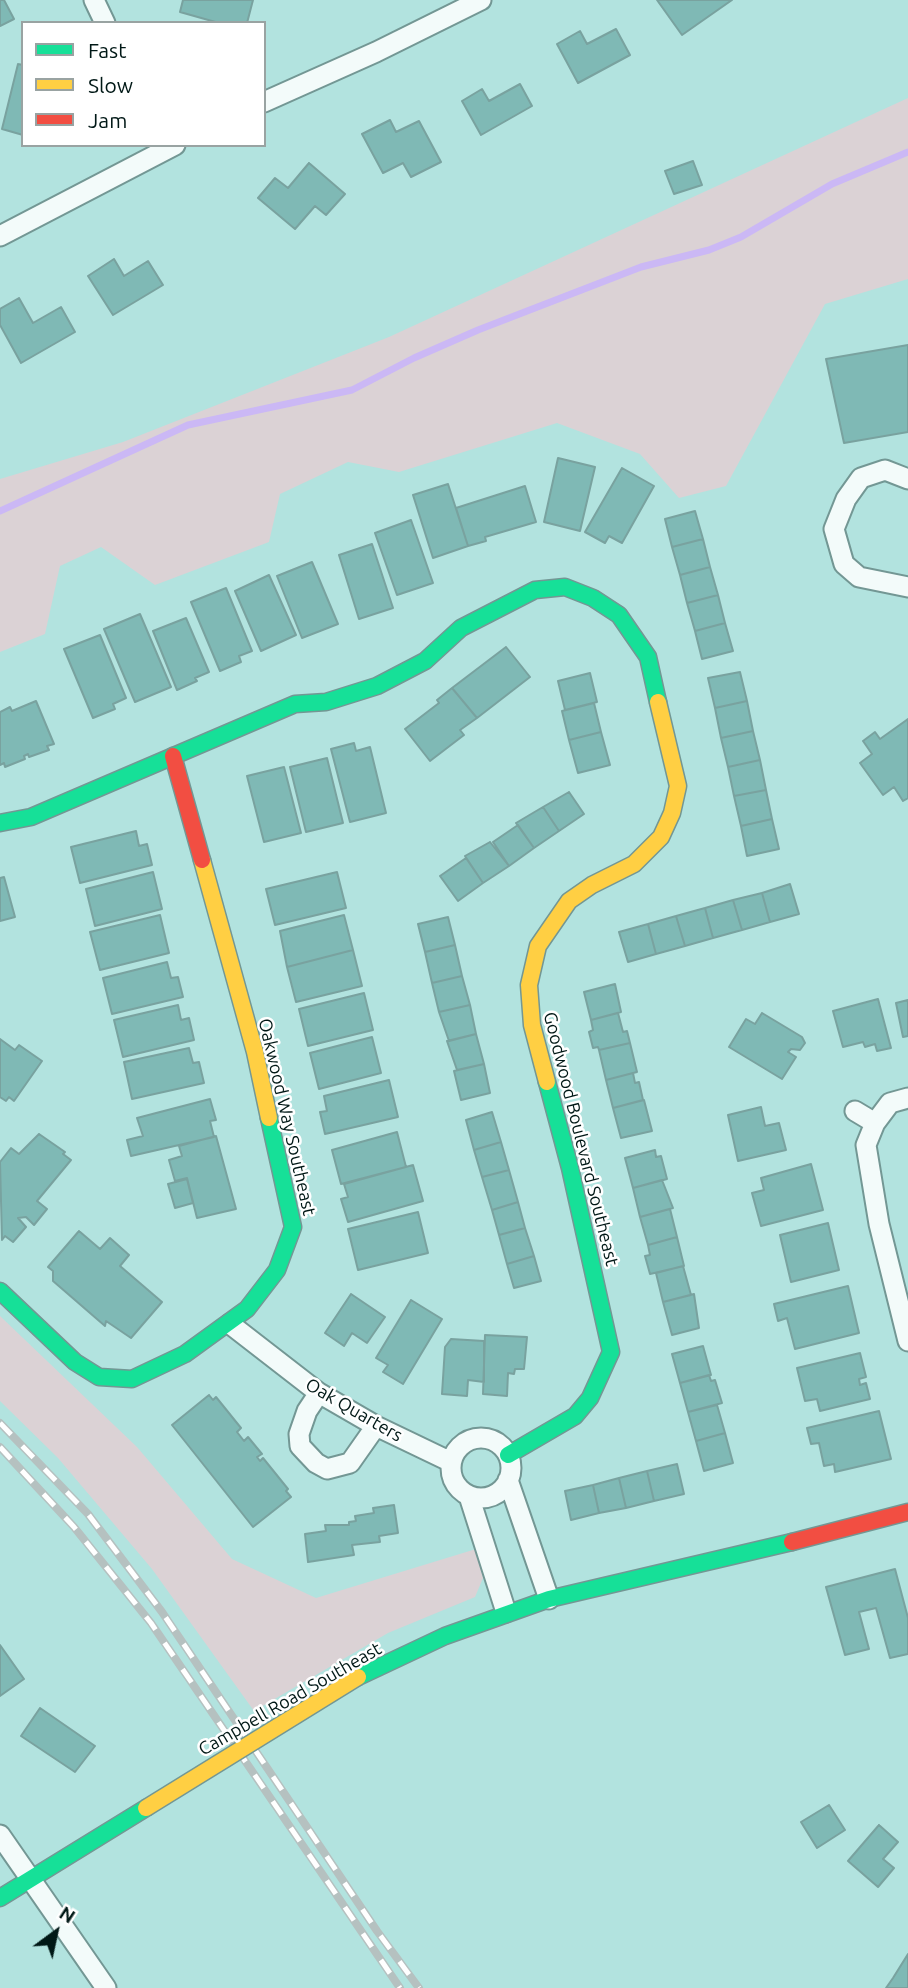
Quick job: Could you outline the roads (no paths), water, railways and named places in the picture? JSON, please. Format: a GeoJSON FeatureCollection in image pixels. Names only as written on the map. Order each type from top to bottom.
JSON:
{"type":"FeatureCollection","features":[{"type":"Feature","properties":{"kind":"street"},"geometry":{"type":"LineString","coordinates":[[94,0],[104,21]]}},
{"type":"Feature","properties":{"kind":"street"},"geometry":{"type":"LineString","coordinates":[[266,101],[376,52],[481,0]]}},
{"type":"Feature","properties":{"kind":"street"},"geometry":{"type":"LineString","coordinates":[[0,236],[167,147]]}},
{"type":"Feature","properties":{"kind":"street"},"geometry":{"type":"LineString","coordinates":[[908,480],[885,470],[861,478],[846,499],[834,529],[844,565],[859,577],[908,587]]}},
{"type":"Feature","properties":{"kind":"street","name":"Goodwood Boulevard Southeast"},"geometry":{"type":"LineString","coordinates":[[0,823],[31,817],[295,704],[326,702],[377,686],[425,661],[461,628],[535,590],[565,587],[593,598],[619,615],[648,657],[678,786],[672,813],[662,836],[634,864],[592,885],[569,901],[538,946],[529,985],[532,1025],[570,1168],[611,1352],[590,1398],[575,1416],[508,1455]]}},
{"type":"Feature","properties":{"kind":"street","name":"Oakwood Way Southeast"},"geometry":{"type":"LineString","coordinates":[[0,1291],[75,1362],[99,1377],[132,1379],[185,1354],[247,1310],[277,1270],[293,1224],[255,1052],[227,959],[199,841],[173,756]]}},
{"type":"Feature","properties":{"kind":"street"},"geometry":{"type":"LineString","coordinates":[[908,1098],[890,1103],[875,1123],[866,1145],[871,1185],[908,1341]]}},
{"type":"Feature","properties":{"kind":"street"},"geometry":{"type":"LineString","coordinates":[[855,1111],[875,1123]]}},
{"type":"Feature","properties":{"kind":"street","name":"Oak Quarters"},"geometry":{"type":"LineString","coordinates":[[230,1324],[319,1393],[376,1426],[451,1462]]}},
{"type":"Feature","properties":{"kind":"street"},"geometry":{"type":"LineString","coordinates":[[319,1393],[307,1411],[299,1434],[300,1446],[316,1463],[327,1469],[350,1463],[376,1426]]}},
{"type":"Feature","properties":{"kind":"street"},"geometry":{"type":"LineString","coordinates":[[506,1612],[469,1496],[454,1482],[451,1462],[463,1444],[483,1437],[493,1440],[508,1455],[508,1480],[549,1599]]}},
{"type":"Feature","properties":{"kind":"street"},"geometry":{"type":"LineString","coordinates":[[469,1496],[487,1497],[495,1494],[508,1480]]}},
{"type":"Feature","properties":{"kind":"street","name":"Campbell Road Southeast"},"geometry":{"type":"LineString","coordinates":[[0,1898],[358,1677],[445,1636],[506,1612],[549,1599],[756,1551],[908,1512]]}},
{"type":"Feature","properties":{"kind":"street"},"geometry":{"type":"LineString","coordinates":[[0,1835],[106,1988]]}},
{"type":"Feature","properties":{"kind":"waterway"},"geometry":{"type":"LineString","coordinates":[[0,511],[188,425],[352,390],[414,358],[478,330],[641,267],[709,250],[741,237],[832,184],[908,152]]}},
{"type":"Feature","properties":{"kind":"railway"},"geometry":{"type":"LineString","coordinates":[[0,1423],[88,1514],[162,1612],[377,1931],[419,1988]]}},
{"type":"Feature","properties":{"kind":"railway"},"geometry":{"type":"LineString","coordinates":[[0,1447],[74,1527],[151,1623],[400,1988]]}}]}
